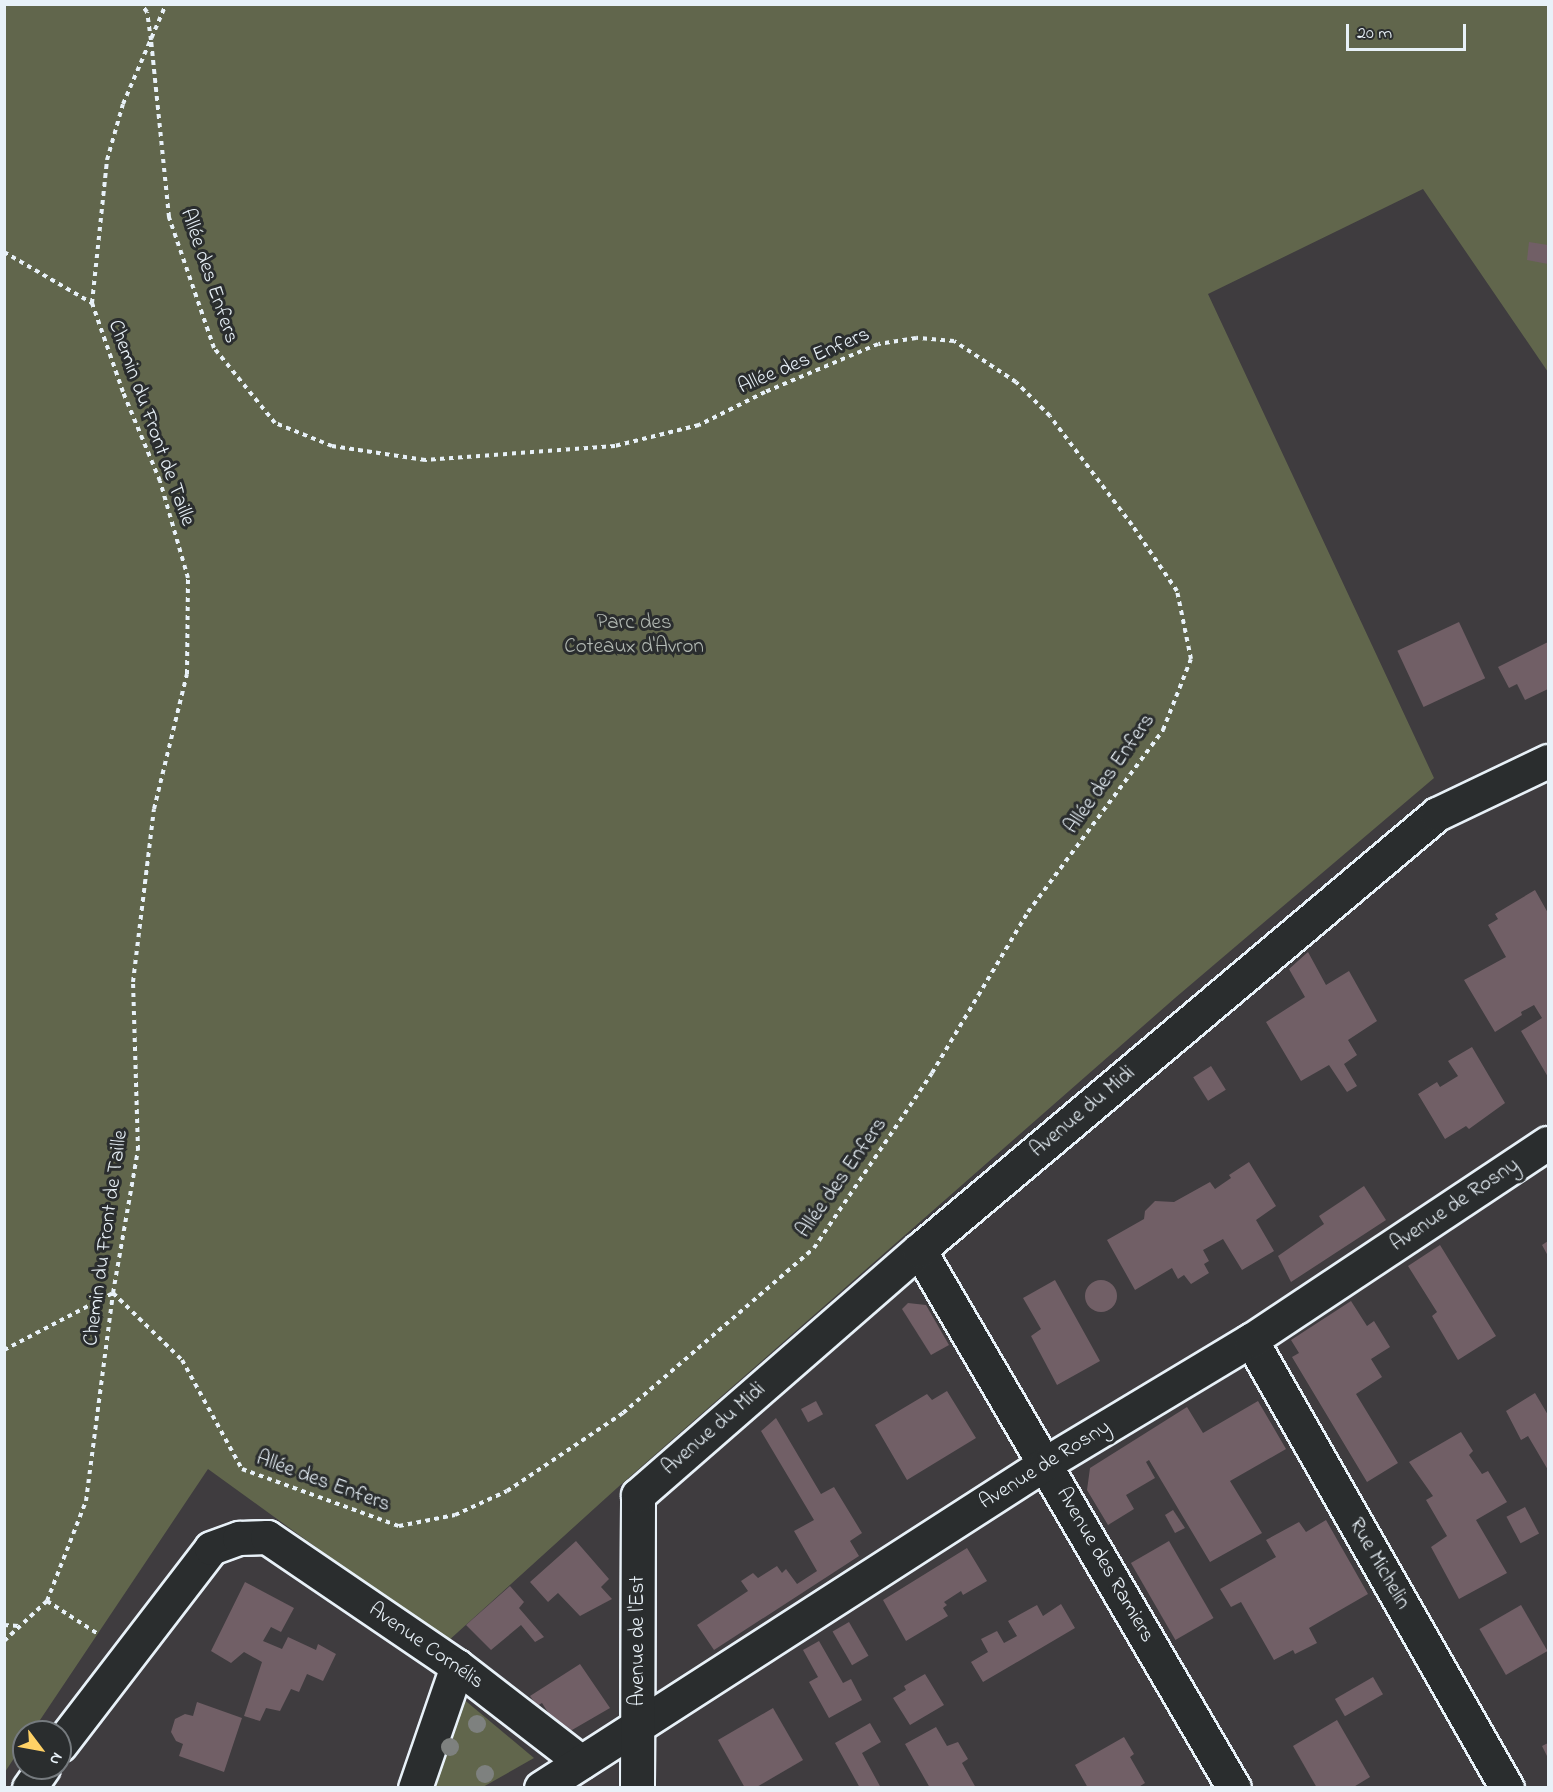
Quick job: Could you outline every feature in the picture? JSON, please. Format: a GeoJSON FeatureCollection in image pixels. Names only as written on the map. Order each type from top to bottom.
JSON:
{"type":"FeatureCollection","features":[{"type":"Feature","properties":{"kind":"street","name":"Avenue du Midi"},"geometry":{"type":"LineString","coordinates":[[638,1495],[918,1250],[1437,814],[1548,761]]}},
{"type":"Feature","properties":{"kind":"street","name":"Avenue de Rosny"},"geometry":{"type":"LineString","coordinates":[[541,1788],[1046,1463],[1251,1340],[1548,1143]]}},
{"type":"Feature","properties":{"kind":"street","name":"Avenue des Ramiers"},"geometry":{"type":"LineString","coordinates":[[918,1250],[1046,1463],[1234,1788]]}},
{"type":"Feature","properties":{"kind":"street","name":"Rue Michelin"},"geometry":{"type":"LineString","coordinates":[[1251,1340],[1507,1788]]}},
{"type":"Feature","properties":{"kind":"street","name":"Avenue de l'Est"},"geometry":{"type":"LineString","coordinates":[[637,1788],[638,1495]]}},
{"type":"Feature","properties":{"kind":"street","name":"Avenue Cornélis"},"geometry":{"type":"LineString","coordinates":[[124,1659],[211,1548],[239,1538],[267,1537],[457,1666],[581,1762]]}},
{"type":"Feature","properties":{"kind":"street"},"geometry":{"type":"LineString","coordinates":[[72,1729],[124,1659]]}},
{"type":"Feature","properties":{"kind":"street"},"geometry":{"type":"LineString","coordinates":[[415,1788],[457,1666]]}},
{"type":"Feature","properties":{"kind":"path","name":"Allée des Enfers"},"geometry":{"type":"LineString","coordinates":[[113,1293],[182,1360],[242,1469],[399,1526],[455,1515],[507,1491],[623,1413],[814,1248],[932,1073],[1028,912],[1163,730],[1191,659],[1177,591],[1132,525],[1057,425],[1017,382],[954,341],[916,338],[878,344],[765,392],[699,425],[615,446],[425,460],[332,446],[275,423],[214,348],[169,217],[151,40],[147,12],[141,4]]}},
{"type":"Feature","properties":{"kind":"path","name":"Chemin du Front de Taille"},"geometry":{"type":"LineString","coordinates":[[47,1601],[86,1502],[113,1293],[138,1150],[133,982],[153,809],[187,674],[188,578],[160,481],[123,392],[92,303],[107,160],[123,104],[166,4]]}},
{"type":"Feature","properties":{"kind":"path"},"geometry":{"type":"LineString","coordinates":[[4,252],[92,303]]}},
{"type":"Feature","properties":{"kind":"path"},"geometry":{"type":"LineString","coordinates":[[4,1350],[113,1293]]}},
{"type":"Feature","properties":{"kind":"path"},"geometry":{"type":"LineString","coordinates":[[4,1641],[47,1601],[98,1634],[124,1659]]}},
{"type":"Feature","properties":{"kind":"path"},"geometry":{"type":"LineString","coordinates":[[4,1625],[20,1626]]}},
{"type":"Feature","properties":{"kind":"green space","name":"Parc des Coteaux d'Avron"},"geometry":{"type":"Polygon","coordinates":[[[5,5],[1548,5],[1548,372],[1423,189],[1208,294],[1434,778],[1175,998],[617,1488],[447,1642],[208,1469],[40,1720],[12,1720],[12,1761],[5,1772],[5,5]]]}},
{"type":"Feature","properties":{"kind":"green space"},"geometry":{"type":"Polygon","coordinates":[[[461,1697],[534,1758],[483,1787],[433,1788],[461,1697]]]}},
{"type":"Feature","properties":{"kind":"building"},"geometry":{"type":"Polygon","coordinates":[[[1529,242],[1548,245],[1548,264],[1527,260],[1529,242]]]}},
{"type":"Feature","properties":{"kind":"building"},"geometry":{"type":"Polygon","coordinates":[[[1459,622],[1485,678],[1424,707],[1397,651],[1459,622]]]}},
{"type":"Feature","properties":{"kind":"building"},"geometry":{"type":"Polygon","coordinates":[[[1548,642],[1548,689],[1525,700],[1517,684],[1509,688],[1498,667],[1548,642]]]}},
{"type":"Feature","properties":{"kind":"building"},"geometry":{"type":"Polygon","coordinates":[[[1535,890],[1548,913],[1548,1077],[1521,1031],[1542,1018],[1534,1005],[1495,1032],[1464,980],[1506,957],[1488,925],[1498,919],[1495,914],[1535,890]]]}},
{"type":"Feature","properties":{"kind":"building"},"geometry":{"type":"Polygon","coordinates":[[[1308,952],[1326,985],[1349,971],[1377,1021],[1348,1040],[1357,1055],[1344,1064],[1357,1086],[1347,1092],[1329,1065],[1301,1081],[1266,1022],[1305,997],[1289,969],[1308,952]]]}},
{"type":"Feature","properties":{"kind":"building"},"geometry":{"type":"Polygon","coordinates":[[[1472,1047],[1505,1103],[1469,1129],[1466,1126],[1445,1139],[1418,1094],[1437,1082],[1440,1087],[1458,1076],[1448,1061],[1472,1047]]]}},
{"type":"Feature","properties":{"kind":"building"},"geometry":{"type":"Polygon","coordinates":[[[1211,1066],[1226,1090],[1208,1101],[1193,1077],[1211,1066]]]}},
{"type":"Feature","properties":{"kind":"building"},"geometry":{"type":"Polygon","coordinates":[[[1249,1162],[1276,1206],[1256,1220],[1274,1251],[1242,1270],[1223,1239],[1203,1250],[1209,1261],[1204,1264],[1209,1273],[1191,1284],[1184,1275],[1178,1279],[1172,1268],[1135,1290],[1107,1240],[1144,1219],[1145,1211],[1155,1201],[1174,1202],[1210,1182],[1215,1189],[1231,1178],[1229,1175],[1249,1162]]]}},
{"type":"Feature","properties":{"kind":"building"},"geometry":{"type":"Polygon","coordinates":[[[1364,1186],[1386,1220],[1291,1282],[1278,1256],[1324,1224],[1319,1216],[1364,1186]]]}},
{"type":"Feature","properties":{"kind":"building"},"geometry":{"type":"Polygon","coordinates":[[[1548,1241],[1548,1256],[1542,1245],[1548,1241]]]}},
{"type":"Feature","properties":{"kind":"building"},"geometry":{"type":"Polygon","coordinates":[[[1440,1245],[1496,1336],[1458,1360],[1432,1316],[1437,1312],[1408,1266],[1440,1245]]]}},
{"type":"Feature","properties":{"kind":"building"},"geometry":{"type":"Polygon","coordinates":[[[1055,1280],[1100,1361],[1057,1385],[1031,1336],[1041,1329],[1023,1298],[1055,1280]]]}},
{"type":"Feature","properties":{"kind":"building"},"geometry":{"type":"Polygon","coordinates":[[[1101,1280],[1112,1285],[1117,1296],[1112,1307],[1101,1312],[1090,1307],[1085,1296],[1090,1285],[1101,1280]]]}},
{"type":"Feature","properties":{"kind":"building"},"geometry":{"type":"Polygon","coordinates":[[[1351,1301],[1367,1326],[1374,1321],[1390,1347],[1371,1359],[1382,1377],[1356,1394],[1398,1463],[1367,1482],[1292,1357],[1299,1353],[1291,1340],[1351,1301]]]}},
{"type":"Feature","properties":{"kind":"building"},"geometry":{"type":"Polygon","coordinates":[[[908,1303],[926,1305],[949,1345],[931,1355],[902,1309],[908,1303]]]}},
{"type":"Feature","properties":{"kind":"building"},"geometry":{"type":"Polygon","coordinates":[[[947,1391],[976,1438],[907,1480],[875,1425],[927,1394],[932,1400],[947,1391]]]}},
{"type":"Feature","properties":{"kind":"building"},"geometry":{"type":"Polygon","coordinates":[[[1535,1393],[1548,1415],[1548,1470],[1528,1436],[1521,1440],[1506,1411],[1535,1393]]]}},
{"type":"Feature","properties":{"kind":"building"},"geometry":{"type":"Polygon","coordinates":[[[816,1401],[823,1414],[808,1422],[801,1409],[816,1401]]]}},
{"type":"Feature","properties":{"kind":"building"},"geometry":{"type":"Polygon","coordinates":[[[1258,1401],[1286,1449],[1230,1481],[1262,1533],[1210,1562],[1149,1460],[1146,1462],[1155,1478],[1126,1495],[1134,1509],[1108,1525],[1087,1490],[1090,1468],[1187,1407],[1203,1433],[1258,1401]]]}},
{"type":"Feature","properties":{"kind":"building"},"geometry":{"type":"Polygon","coordinates":[[[776,1418],[821,1494],[834,1487],[862,1533],[850,1541],[859,1556],[714,1650],[697,1625],[748,1591],[741,1581],[753,1573],[758,1578],[777,1566],[782,1573],[786,1569],[797,1584],[817,1571],[794,1531],[814,1520],[761,1431],[776,1418]]]}},
{"type":"Feature","properties":{"kind":"building"},"geometry":{"type":"Polygon","coordinates":[[[1461,1432],[1473,1451],[1469,1455],[1482,1474],[1488,1471],[1507,1502],[1476,1520],[1507,1573],[1459,1599],[1431,1547],[1447,1536],[1426,1500],[1433,1496],[1409,1462],[1461,1432]]]}},
{"type":"Feature","properties":{"kind":"building"},"geometry":{"type":"Polygon","coordinates":[[[1525,1507],[1539,1533],[1521,1543],[1506,1517],[1525,1507]]]}},
{"type":"Feature","properties":{"kind":"building"},"geometry":{"type":"Polygon","coordinates":[[[1173,1510],[1185,1528],[1175,1533],[1165,1515],[1173,1510]]]}},
{"type":"Feature","properties":{"kind":"building"},"geometry":{"type":"Polygon","coordinates":[[[1326,1520],[1368,1594],[1309,1628],[1317,1643],[1295,1654],[1293,1650],[1274,1660],[1241,1602],[1231,1607],[1220,1589],[1276,1557],[1266,1540],[1299,1522],[1306,1532],[1326,1520]]]}},
{"type":"Feature","properties":{"kind":"building"},"geometry":{"type":"Polygon","coordinates":[[[576,1541],[609,1579],[601,1587],[612,1599],[580,1616],[558,1593],[548,1602],[530,1582],[576,1541]]]}},
{"type":"Feature","properties":{"kind":"building"},"geometry":{"type":"Polygon","coordinates":[[[1169,1541],[1214,1618],[1175,1640],[1131,1563],[1169,1541]]]}},
{"type":"Feature","properties":{"kind":"building"},"geometry":{"type":"Polygon","coordinates":[[[967,1548],[987,1581],[963,1595],[961,1591],[944,1602],[947,1605],[943,1608],[948,1616],[906,1641],[883,1600],[967,1548]]]}},
{"type":"Feature","properties":{"kind":"building"},"geometry":{"type":"Polygon","coordinates":[[[245,1582],[294,1608],[281,1632],[271,1627],[263,1641],[282,1649],[288,1637],[316,1650],[318,1644],[336,1654],[323,1681],[307,1674],[299,1692],[291,1689],[280,1711],[266,1708],[260,1721],[244,1716],[262,1662],[244,1652],[231,1663],[211,1651],[245,1582]]]}},
{"type":"Feature","properties":{"kind":"building"},"geometry":{"type":"Polygon","coordinates":[[[510,1586],[524,1602],[519,1608],[544,1637],[535,1642],[521,1625],[491,1650],[466,1625],[510,1586]]]}},
{"type":"Feature","properties":{"kind":"building"},"geometry":{"type":"Polygon","coordinates":[[[1061,1604],[1075,1628],[983,1682],[971,1662],[988,1652],[981,1639],[997,1631],[1004,1643],[1017,1636],[1008,1621],[1037,1605],[1043,1616],[1061,1604]]]}},
{"type":"Feature","properties":{"kind":"building"},"geometry":{"type":"Polygon","coordinates":[[[1521,1605],[1548,1651],[1506,1675],[1479,1629],[1521,1605]]]}},
{"type":"Feature","properties":{"kind":"building"},"geometry":{"type":"Polygon","coordinates":[[[849,1622],[869,1656],[852,1665],[833,1632],[849,1622]]]}},
{"type":"Feature","properties":{"kind":"building"},"geometry":{"type":"Polygon","coordinates":[[[819,1641],[843,1683],[851,1679],[862,1700],[829,1718],[809,1682],[818,1677],[803,1650],[819,1641]]]}},
{"type":"Feature","properties":{"kind":"building"},"geometry":{"type":"Polygon","coordinates":[[[580,1664],[610,1708],[572,1730],[558,1728],[542,1703],[537,1706],[530,1696],[580,1664]]]}},
{"type":"Feature","properties":{"kind":"building"},"geometry":{"type":"Polygon","coordinates":[[[925,1674],[944,1705],[910,1725],[893,1698],[906,1690],[904,1686],[925,1674]]]}},
{"type":"Feature","properties":{"kind":"building"},"geometry":{"type":"Polygon","coordinates":[[[1373,1677],[1383,1694],[1345,1716],[1335,1699],[1373,1677]]]}},
{"type":"Feature","properties":{"kind":"building"},"geometry":{"type":"Polygon","coordinates":[[[197,1702],[242,1718],[224,1772],[179,1756],[183,1744],[176,1741],[171,1732],[175,1719],[185,1714],[193,1716],[197,1702]]]}},
{"type":"Feature","properties":{"kind":"building"},"geometry":{"type":"Polygon","coordinates":[[[773,1708],[803,1760],[755,1788],[745,1788],[718,1740],[773,1708]]]}},
{"type":"Feature","properties":{"kind":"building"},"geometry":{"type":"Polygon","coordinates":[[[1337,1720],[1370,1777],[1352,1788],[1317,1788],[1293,1746],[1337,1720]]]}},
{"type":"Feature","properties":{"kind":"building"},"geometry":{"type":"Polygon","coordinates":[[[870,1723],[881,1742],[862,1753],[881,1788],[860,1788],[835,1743],[870,1723]]]}},
{"type":"Feature","properties":{"kind":"building"},"geometry":{"type":"Polygon","coordinates":[[[936,1727],[947,1746],[958,1742],[968,1759],[962,1763],[976,1788],[930,1788],[905,1744],[936,1727]]]}},
{"type":"Feature","properties":{"kind":"building"},"geometry":{"type":"Polygon","coordinates":[[[1124,1737],[1134,1754],[1130,1757],[1145,1783],[1137,1788],[1088,1788],[1075,1765],[1124,1737]]]}},
{"type":"Feature","properties":{"kind":"building"},"geometry":{"type":"Polygon","coordinates":[[[1548,1743],[1548,1758],[1542,1746],[1548,1743]]]}}]}
